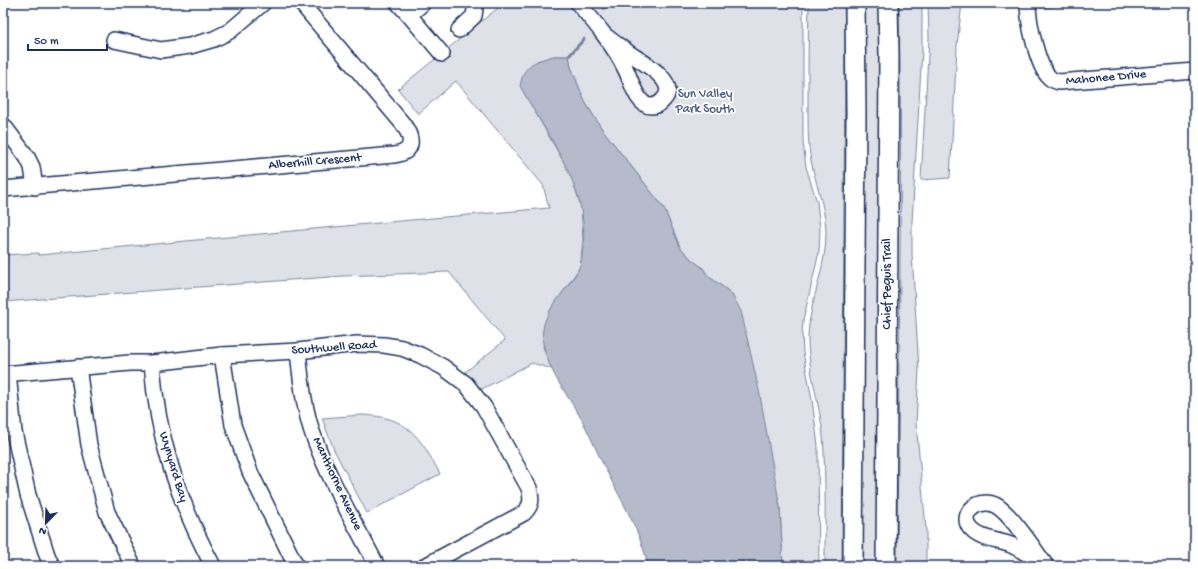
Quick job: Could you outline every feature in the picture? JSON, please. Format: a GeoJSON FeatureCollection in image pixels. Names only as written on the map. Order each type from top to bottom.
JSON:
{"type":"FeatureCollection","features":[{"type":"Feature","properties":{"kind":"main road"},"geometry":{"type":"LineString","coordinates":[[853,566],[856,113],[855,3]]}},
{"type":"Feature","properties":{"kind":"main road","name":"Chief Peguis Trail"},"geometry":{"type":"LineString","coordinates":[[886,566],[888,3]]}},
{"type":"Feature","properties":{"kind":"street"},"geometry":{"type":"LineString","coordinates":[[114,40],[161,50],[190,46],[214,39],[230,30],[263,3]]}},
{"type":"Feature","properties":{"kind":"street","name":"Alberhill Crescent"},"geometry":{"type":"LineString","coordinates":[[3,189],[394,155],[401,154],[406,151],[410,146],[411,140],[403,124],[302,3]]}},
{"type":"Feature","properties":{"kind":"street"},"geometry":{"type":"LineString","coordinates":[[398,3],[442,54]]}},
{"type":"Feature","properties":{"kind":"street"},"geometry":{"type":"LineString","coordinates":[[409,15],[423,3]]}},
{"type":"Feature","properties":{"kind":"street"},"geometry":{"type":"LineString","coordinates":[[578,3],[607,37],[625,68],[639,99],[646,105],[650,106],[654,106],[663,101],[666,97],[667,86],[658,73],[607,37]]}},
{"type":"Feature","properties":{"kind":"street","name":"Mahonee Drive"},"geometry":{"type":"LineString","coordinates":[[1028,3],[1031,27],[1041,65],[1051,79],[1059,82],[1195,71]]}},
{"type":"Feature","properties":{"kind":"street"},"geometry":{"type":"LineString","coordinates":[[460,30],[474,16],[476,5]]}},
{"type":"Feature","properties":{"kind":"street"},"geometry":{"type":"LineString","coordinates":[[3,125],[27,157],[32,167],[35,187]]}},
{"type":"Feature","properties":{"kind":"street","name":"Southwell Road"},"geometry":{"type":"LineString","coordinates":[[5,373],[130,363],[152,363],[222,355],[298,351],[357,344],[384,345],[402,348],[420,355],[443,367],[466,384],[484,407],[529,488],[532,497],[530,507],[517,517],[425,566]]}},
{"type":"Feature","properties":{"kind":"street","name":"Manthorne Avenue"},"geometry":{"type":"LineString","coordinates":[[298,351],[307,413],[314,440],[377,566]]}},
{"type":"Feature","properties":{"kind":"street"},"geometry":{"type":"LineString","coordinates":[[222,355],[235,432],[250,472],[296,566]]}},
{"type":"Feature","properties":{"kind":"street","name":"Wynyard Bay"},"geometry":{"type":"LineString","coordinates":[[152,363],[159,421],[172,472],[188,516],[213,566]]}},
{"type":"Feature","properties":{"kind":"street"},"geometry":{"type":"LineString","coordinates":[[78,367],[89,445],[107,512],[133,566]]}},
{"type":"Feature","properties":{"kind":"street"},"geometry":{"type":"LineString","coordinates":[[5,373],[14,432],[28,495],[47,555],[52,566]]}},
{"type":"Feature","properties":{"kind":"street"},"geometry":{"type":"LineString","coordinates":[[983,502],[996,505],[1023,533],[1046,566],[1012,546],[980,535],[972,530],[968,524],[967,516],[972,508],[983,502]]}},
{"type":"Feature","properties":{"kind":"green space","name":"Sun Valley Park South"},"geometry":{"type":"Polygon","coordinates":[[[504,3],[803,3],[803,142],[806,167],[817,202],[820,228],[819,252],[803,321],[802,335],[803,352],[812,400],[818,446],[819,566],[783,566],[780,507],[731,293],[708,276],[703,268],[692,260],[680,247],[664,208],[602,129],[585,102],[571,67],[569,56],[554,56],[537,61],[530,103],[571,175],[581,206],[583,240],[580,267],[550,311],[543,347],[552,369],[532,363],[480,390],[464,373],[505,340],[449,272],[343,276],[3,302],[3,255],[38,253],[39,255],[549,208],[543,185],[456,81],[418,114],[398,89],[504,3]]]}},
{"type":"Feature","properties":{"kind":"green space"},"geometry":{"type":"Polygon","coordinates":[[[809,3],[844,3],[842,566],[825,566],[825,485],[823,436],[808,348],[809,322],[826,244],[825,220],[809,148],[809,3]]]}},
{"type":"Feature","properties":{"kind":"green space"},"geometry":{"type":"Polygon","coordinates":[[[861,3],[880,3],[879,566],[859,566],[861,3]]]}},
{"type":"Feature","properties":{"kind":"green space"},"geometry":{"type":"Polygon","coordinates":[[[899,3],[922,3],[922,50],[912,222],[912,254],[919,370],[916,423],[926,528],[926,566],[897,566],[900,214],[899,3]]]}},
{"type":"Feature","properties":{"kind":"green space"},"geometry":{"type":"Polygon","coordinates":[[[928,3],[962,3],[957,46],[950,178],[921,180],[929,38],[928,3]]]}},
{"type":"Feature","properties":{"kind":"green space"},"geometry":{"type":"Polygon","coordinates":[[[1041,3],[1100,3],[1040,8],[1041,3]]]}},
{"type":"Feature","properties":{"kind":"green space"},"geometry":{"type":"Polygon","coordinates":[[[362,415],[378,416],[391,419],[402,424],[419,439],[440,474],[367,513],[334,450],[322,418],[362,415]]]}},
{"type":"Feature","properties":{"kind":"water"},"geometry":{"type":"Polygon","coordinates":[[[554,56],[569,56],[571,67],[585,102],[602,129],[664,208],[680,247],[692,260],[703,268],[708,276],[731,293],[741,311],[760,395],[780,507],[783,566],[648,566],[636,529],[582,420],[560,385],[551,367],[544,348],[542,336],[544,325],[553,305],[580,266],[583,247],[583,225],[580,204],[564,163],[554,143],[520,86],[527,68],[535,62],[554,56]]]}},
{"type":"Feature","properties":{"kind":"waterway"},"geometry":{"type":"LineString","coordinates":[[604,8],[607,3]]}},
{"type":"Feature","properties":{"kind":"waterway"},"geometry":{"type":"LineString","coordinates":[[569,56],[584,39]]}}]}
